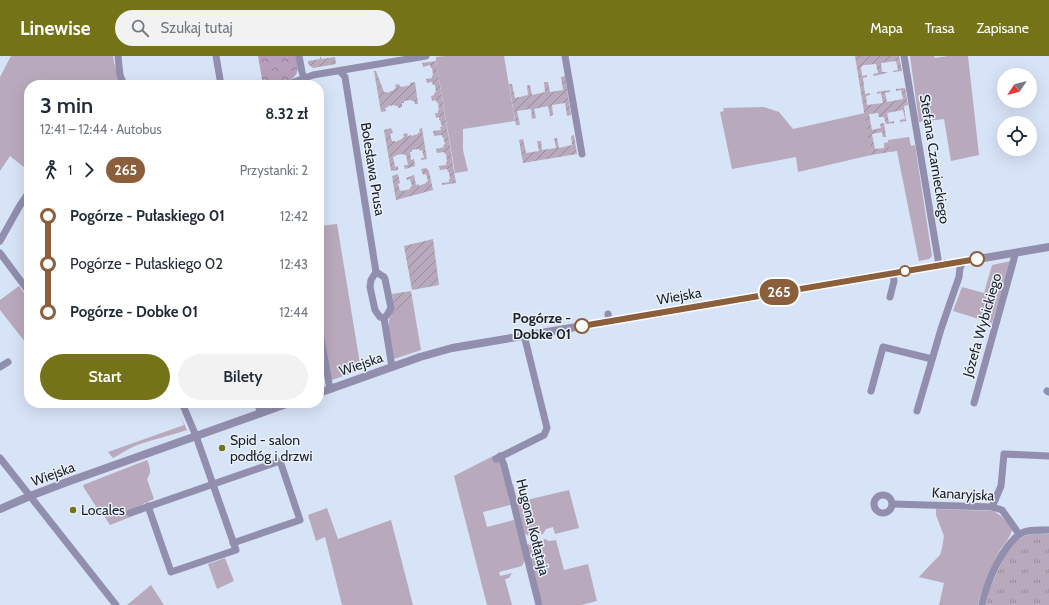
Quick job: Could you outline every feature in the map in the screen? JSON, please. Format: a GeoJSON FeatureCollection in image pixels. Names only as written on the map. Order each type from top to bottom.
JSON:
{"type":"FeatureCollection","features":[{"type":"Feature","properties":{"kind":"street"},"geometry":{"type":"LineString","coordinates":[[118,56],[122,80]]}},
{"type":"Feature","properties":{"kind":"street"},"geometry":{"type":"LineString","coordinates":[[216,56],[220,80]]}},
{"type":"Feature","properties":{"kind":"street"},"geometry":{"type":"LineString","coordinates":[[299,56],[304,78]]}},
{"type":"Feature","properties":{"kind":"street"},"geometry":{"type":"LineString","coordinates":[[299,80],[313,75],[426,56]]}},
{"type":"Feature","properties":{"kind":"street"},"geometry":{"type":"LineString","coordinates":[[565,56],[582,154]]}},
{"type":"Feature","properties":{"kind":"street","name":"Stefana Czarnieckiego"},"geometry":{"type":"LineString","coordinates":[[904,56],[939,266]]}},
{"type":"Feature","properties":{"kind":"street","name":"Bolesława Prusa"},"geometry":{"type":"LineString","coordinates":[[340,71],[345,77],[376,272],[371,280],[370,287],[375,310],[384,318],[392,367]]}},
{"type":"Feature","properties":{"kind":"street"},"geometry":{"type":"LineString","coordinates":[[0,241],[24,200]]}},
{"type":"Feature","properties":{"kind":"street","name":"Wiejska"},"geometry":{"type":"LineString","coordinates":[[324,391],[420,357],[452,348],[609,317],[939,266],[1049,247]]}},
{"type":"Feature","properties":{"kind":"street"},"geometry":{"type":"LineString","coordinates":[[0,253],[24,284]]}},
{"type":"Feature","properties":{"kind":"street","name":"Józefa Wybickiego"},"geometry":{"type":"LineString","coordinates":[[974,403],[1015,253]]}},
{"type":"Feature","properties":{"kind":"street"},"geometry":{"type":"LineString","coordinates":[[917,411],[963,261]]}},
{"type":"Feature","properties":{"kind":"street","name":"Bolesława Prusa"},"geometry":{"type":"LineString","coordinates":[[376,272],[386,279],[391,304],[390,311],[384,318]]}},
{"type":"Feature","properties":{"kind":"street"},"geometry":{"type":"LineString","coordinates":[[890,297],[894,281],[893,273]]}},
{"type":"Feature","properties":{"kind":"street","name":"Hugona Kołłątaja"},"geometry":{"type":"LineString","coordinates":[[524,335],[547,428],[544,434],[498,458],[504,465],[539,605]]}},
{"type":"Feature","properties":{"kind":"street"},"geometry":{"type":"LineString","coordinates":[[871,391],[883,347],[932,359]]}},
{"type":"Feature","properties":{"kind":"street"},"geometry":{"type":"LineString","coordinates":[[324,355],[330,389]]}},
{"type":"Feature","properties":{"kind":"street"},"geometry":{"type":"LineString","coordinates":[[0,367],[8,362]]}},
{"type":"Feature","properties":{"kind":"street"},"geometry":{"type":"LineString","coordinates":[[148,506],[171,572],[236,550],[196,436],[184,408]]}},
{"type":"Feature","properties":{"kind":"street"},"geometry":{"type":"LineString","coordinates":[[258,408],[261,413]]}},
{"type":"Feature","properties":{"kind":"street","name":"Wiejska"},"geometry":{"type":"LineString","coordinates":[[0,509],[30,496],[275,408]]}},
{"type":"Feature","properties":{"kind":"street"},"geometry":{"type":"LineString","coordinates":[[992,507],[1002,486],[1004,454],[1049,456]]}},
{"type":"Feature","properties":{"kind":"street"},"geometry":{"type":"LineString","coordinates":[[0,458],[116,605]]}},
{"type":"Feature","properties":{"kind":"street"},"geometry":{"type":"LineString","coordinates":[[130,512],[280,461],[300,520],[233,543]]}},
{"type":"Feature","properties":{"kind":"street","name":"Kanaryjska"},"geometry":{"type":"LineString","coordinates":[[892,504],[992,507],[1002,510],[1019,534]]}},
{"type":"Feature","properties":{"kind":"street"},"geometry":{"type":"LineString","coordinates":[[982,605],[989,581],[1005,549],[1019,534],[1033,530],[1049,530]]}},
{"type":"Feature","properties":{"kind":"green space"},"geometry":{"type":"Polygon","coordinates":[[[11,56],[113,56],[114,63],[121,80],[24,80],[24,167],[10,156],[0,171],[0,77],[11,56]]]}},
{"type":"Feature","properties":{"kind":"green space"},"geometry":{"type":"Polygon","coordinates":[[[258,56],[296,56],[298,70],[292,79],[262,80],[258,56]]]}},
{"type":"Feature","properties":{"kind":"green space"},"geometry":{"type":"Polygon","coordinates":[[[320,56],[322,59],[335,57],[336,64],[313,68],[308,64],[308,61],[320,59],[320,56]]]}},
{"type":"Feature","properties":{"kind":"green space"},"geometry":{"type":"Polygon","coordinates":[[[504,56],[515,121],[463,129],[463,150],[468,171],[455,173],[436,61],[436,57],[504,56]]]}},
{"type":"Feature","properties":{"kind":"green space"},"geometry":{"type":"Polygon","coordinates":[[[855,56],[899,56],[902,71],[893,72],[898,70],[896,61],[881,63],[882,72],[887,73],[874,76],[873,74],[878,73],[876,64],[864,65],[861,67],[862,76],[867,75],[867,77],[863,78],[865,94],[870,93],[870,95],[866,96],[867,105],[883,103],[881,93],[877,94],[877,92],[890,90],[890,92],[885,93],[887,102],[903,99],[901,90],[896,91],[896,89],[905,88],[908,105],[904,106],[906,121],[900,122],[900,120],[905,119],[903,110],[887,113],[889,122],[894,121],[894,123],[886,124],[884,117],[879,117],[878,113],[869,114],[872,130],[881,128],[880,124],[884,123],[886,137],[883,137],[882,132],[872,134],[875,149],[884,148],[884,143],[889,142],[890,152],[871,155],[855,56]]]}},
{"type":"Feature","properties":{"kind":"green space"},"geometry":{"type":"Polygon","coordinates":[[[910,56],[934,56],[935,58],[948,56],[968,56],[979,155],[951,161],[944,119],[919,122],[910,56]]]}},
{"type":"Feature","properties":{"kind":"green space"},"geometry":{"type":"Polygon","coordinates":[[[436,61],[456,183],[442,185],[442,183],[449,182],[450,179],[447,169],[440,170],[439,166],[446,165],[446,154],[444,152],[437,153],[436,149],[444,147],[443,145],[445,144],[442,135],[434,136],[433,131],[441,130],[440,127],[442,127],[439,117],[436,118],[435,113],[438,113],[439,110],[438,103],[436,100],[432,101],[431,96],[436,92],[435,85],[433,85],[432,82],[427,83],[426,79],[432,78],[432,68],[430,65],[423,67],[422,63],[436,61]]]}},
{"type":"Feature","properties":{"kind":"green space"},"geometry":{"type":"Polygon","coordinates":[[[374,71],[376,71],[384,92],[387,93],[396,88],[395,85],[399,84],[400,87],[403,87],[415,82],[418,104],[415,104],[414,101],[411,100],[404,101],[404,103],[402,103],[402,107],[398,108],[398,106],[395,105],[388,106],[385,108],[386,111],[381,112],[374,71]]]}},
{"type":"Feature","properties":{"kind":"green space"},"geometry":{"type":"Polygon","coordinates":[[[565,76],[571,115],[567,116],[565,103],[552,105],[553,115],[550,116],[548,106],[534,109],[536,118],[532,119],[531,109],[517,111],[520,125],[516,125],[509,84],[512,84],[515,98],[528,95],[527,85],[530,85],[532,95],[545,92],[544,82],[548,82],[550,92],[563,90],[561,77],[565,76]]]}},
{"type":"Feature","properties":{"kind":"green space"},"geometry":{"type":"Polygon","coordinates":[[[764,107],[779,112],[793,129],[865,113],[871,155],[798,172],[796,157],[732,169],[720,112],[724,111],[723,108],[764,107]]]}},
{"type":"Feature","properties":{"kind":"green space"},"geometry":{"type":"Polygon","coordinates":[[[391,128],[393,133],[390,134],[392,141],[395,142],[404,137],[403,134],[407,133],[408,136],[411,136],[418,134],[420,132],[419,129],[422,128],[427,159],[421,160],[421,158],[424,158],[422,150],[412,150],[412,152],[410,152],[411,160],[414,159],[415,166],[405,169],[404,165],[408,165],[406,155],[396,155],[393,157],[395,167],[398,166],[398,170],[391,171],[384,130],[391,128]]]}},
{"type":"Feature","properties":{"kind":"green space"},"geometry":{"type":"Polygon","coordinates":[[[574,135],[577,154],[523,163],[519,140],[523,139],[526,153],[539,151],[537,141],[541,141],[542,150],[556,148],[554,138],[557,138],[559,148],[572,145],[571,136],[574,135]]]}},
{"type":"Feature","properties":{"kind":"green space"},"geometry":{"type":"Polygon","coordinates":[[[909,137],[911,146],[915,145],[932,256],[929,259],[919,261],[897,151],[890,152],[888,140],[909,137]]]}},
{"type":"Feature","properties":{"kind":"green space"},"geometry":{"type":"Polygon","coordinates":[[[426,168],[429,171],[433,190],[396,200],[392,176],[398,174],[400,191],[403,191],[410,189],[412,186],[410,179],[407,180],[406,178],[414,175],[416,185],[419,184],[419,186],[428,181],[426,174],[423,175],[421,169],[426,168]]]}},
{"type":"Feature","properties":{"kind":"green space"},"geometry":{"type":"Polygon","coordinates":[[[337,224],[361,370],[332,380],[330,377],[324,342],[324,225],[337,224]]]}},
{"type":"Feature","properties":{"kind":"green space"},"geometry":{"type":"Polygon","coordinates":[[[433,239],[439,285],[412,290],[404,246],[433,239]]]}},
{"type":"Feature","properties":{"kind":"green space"},"geometry":{"type":"Polygon","coordinates":[[[1011,261],[992,323],[953,311],[962,287],[984,293],[992,265],[1011,261]]]}},
{"type":"Feature","properties":{"kind":"green space"},"geometry":{"type":"Polygon","coordinates":[[[19,286],[24,293],[24,341],[0,310],[0,300],[19,286]]]}},
{"type":"Feature","properties":{"kind":"green space"},"geometry":{"type":"Polygon","coordinates":[[[411,291],[413,303],[396,310],[391,315],[394,307],[392,294],[411,291]]]}},
{"type":"Feature","properties":{"kind":"green space"},"geometry":{"type":"Polygon","coordinates":[[[413,303],[421,350],[394,359],[389,319],[395,310],[413,303]]]}},
{"type":"Feature","properties":{"kind":"green space"},"geometry":{"type":"Polygon","coordinates":[[[181,417],[187,430],[132,447],[113,458],[108,452],[184,425],[181,417]]]}},
{"type":"Feature","properties":{"kind":"green space"},"geometry":{"type":"Polygon","coordinates":[[[497,454],[501,461],[510,505],[483,512],[487,527],[514,520],[525,560],[522,566],[499,572],[500,576],[512,573],[509,578],[505,579],[512,605],[487,605],[454,476],[497,454]]]}},
{"type":"Feature","properties":{"kind":"green space"},"geometry":{"type":"Polygon","coordinates":[[[147,460],[150,474],[147,479],[154,499],[143,504],[143,512],[110,525],[103,514],[101,514],[83,485],[147,460]]]}},
{"type":"Feature","properties":{"kind":"green space"},"geometry":{"type":"Polygon","coordinates":[[[510,484],[513,484],[518,502],[569,490],[579,528],[555,534],[553,527],[546,529],[543,534],[530,537],[526,534],[525,535],[510,484]]]}},
{"type":"Feature","properties":{"kind":"green space"},"geometry":{"type":"Polygon","coordinates":[[[327,508],[338,539],[391,520],[413,605],[342,605],[325,537],[316,541],[308,515],[327,508]]]}},
{"type":"Feature","properties":{"kind":"green space"},"geometry":{"type":"Polygon","coordinates":[[[936,509],[994,511],[1004,519],[1012,530],[990,571],[978,605],[939,605],[944,583],[919,577],[940,555],[942,548],[944,536],[936,515],[936,509]]]}},
{"type":"Feature","properties":{"kind":"green space"},"geometry":{"type":"Polygon","coordinates":[[[1037,533],[1049,534],[1049,605],[986,605],[989,590],[1006,553],[1015,541],[1027,535],[1037,533]]]}},
{"type":"Feature","properties":{"kind":"green space"},"geometry":{"type":"Polygon","coordinates":[[[545,539],[549,541],[556,540],[564,570],[588,564],[597,601],[581,605],[541,605],[527,545],[529,544],[529,546],[532,542],[545,539]]]}},
{"type":"Feature","properties":{"kind":"green space"},"geometry":{"type":"Polygon","coordinates":[[[225,558],[234,581],[217,589],[208,564],[225,558]]]}},
{"type":"Feature","properties":{"kind":"green space"},"geometry":{"type":"Polygon","coordinates":[[[151,585],[164,605],[127,605],[151,585]]]}},
{"type":"Feature","properties":{"kind":"bus line","name":"265"},"geometry":{"type":"LineString","coordinates":[[582,326],[977,259]]}},
{"type":"Feature","properties":{"kind":"place","name":"Pogórze - Dobke 01"},"geometry":{"type":"Point","coordinates":[582,326]}},
{"type":"Feature","properties":{"kind":"place","name":"Spid - salon podłóg i drzwi"},"geometry":{"type":"Point","coordinates":[222,448]}},
{"type":"Feature","properties":{"kind":"place","name":"Locales"},"geometry":{"type":"Point","coordinates":[73,510]}}]}
